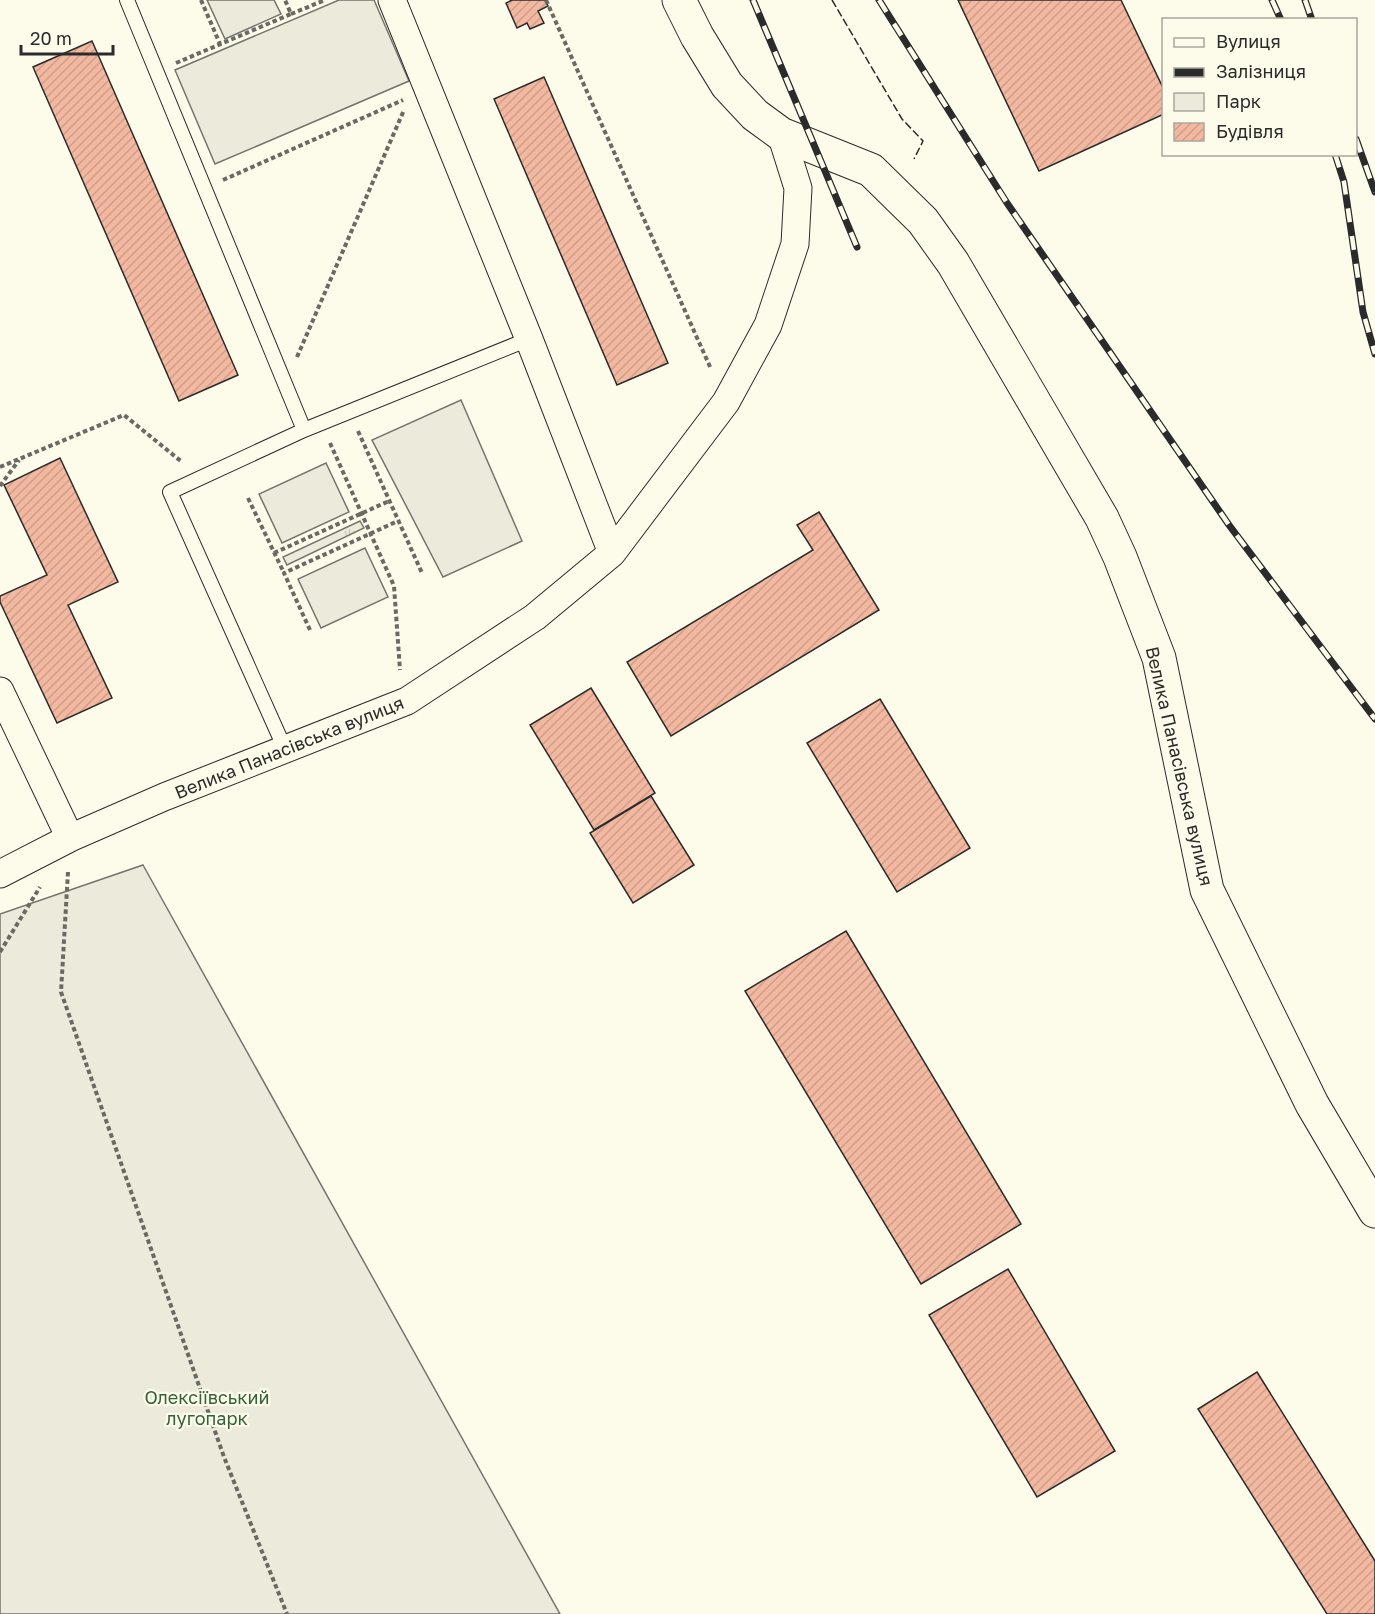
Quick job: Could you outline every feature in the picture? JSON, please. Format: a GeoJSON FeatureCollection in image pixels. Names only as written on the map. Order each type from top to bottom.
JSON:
{"type":"FeatureCollection","features":[{"type":"Feature","properties":{"kind":"street"},"geometry":{"type":"LineString","coordinates":[[392,0],[529,339],[612,553]]}},
{"type":"Feature","properties":{"kind":"street","name":"Велика Панасівська вулиця"},"geometry":{"type":"LineString","coordinates":[[679,0],[696,36],[727,85],[755,115],[781,134],[871,170],[922,221],[952,263],[1102,518],[1159,658],[1207,890],[1312,1104],[1375,1211]]}},
{"type":"Feature","properties":{"kind":"street","name":"Велика Панасівська вулиця"},"geometry":{"type":"LineString","coordinates":[[0,874],[70,838],[164,797],[402,704],[535,617],[612,553],[726,402],[768,325],[795,244],[798,188],[781,134]]}},
{"type":"Feature","properties":{"kind":"street"},"geometry":{"type":"LineString","coordinates":[[0,691],[70,838]]}},
{"type":"Feature","properties":{"kind":"lane"},"geometry":{"type":"LineString","coordinates":[[127,0],[304,430]]}},
{"type":"Feature","properties":{"kind":"lane"},"geometry":{"type":"LineString","coordinates":[[285,749],[170,492],[304,430],[529,339]]}},
{"type":"Feature","properties":{"kind":"path"},"geometry":{"type":"LineString","coordinates":[[201,0],[220,44]]}},
{"type":"Feature","properties":{"kind":"path"},"geometry":{"type":"LineString","coordinates":[[285,0],[291,14]]}},
{"type":"Feature","properties":{"kind":"path"},"geometry":{"type":"LineString","coordinates":[[156,71],[325,0]]}},
{"type":"Feature","properties":{"kind":"path"},"geometry":{"type":"LineString","coordinates":[[546,0],[726,402]]}},
{"type":"Feature","properties":{"kind":"path"},"geometry":{"type":"LineString","coordinates":[[204,188],[410,96],[285,385]]}},
{"type":"Feature","properties":{"kind":"path"},"geometry":{"type":"LineString","coordinates":[[349,412],[422,573]]}},
{"type":"Feature","properties":{"kind":"path"},"geometry":{"type":"LineString","coordinates":[[0,467],[123,416],[201,478]]}},
{"type":"Feature","properties":{"kind":"path"},"geometry":{"type":"LineString","coordinates":[[321,423],[394,586],[402,704]]}},
{"type":"Feature","properties":{"kind":"path"},"geometry":{"type":"LineString","coordinates":[[0,486],[19,459]]}},
{"type":"Feature","properties":{"kind":"path"},"geometry":{"type":"LineString","coordinates":[[248,498],[310,630]]}},
{"type":"Feature","properties":{"kind":"path"},"geometry":{"type":"LineString","coordinates":[[274,553],[389,501]]}},
{"type":"Feature","properties":{"kind":"path"},"geometry":{"type":"LineString","coordinates":[[284,573],[398,521]]}},
{"type":"Feature","properties":{"kind":"path"},"geometry":{"type":"LineString","coordinates":[[70,838],[61,992],[224,1457],[287,1614]]}},
{"type":"Feature","properties":{"kind":"path"},"geometry":{"type":"LineString","coordinates":[[0,952],[41,886]]}},
{"type":"Feature","properties":{"kind":"green space"},"geometry":{"type":"Polygon","coordinates":[[[207,0],[274,0],[281,14],[225,39],[207,0]]]}},
{"type":"Feature","properties":{"kind":"green space"},"geometry":{"type":"Polygon","coordinates":[[[339,0],[374,0],[409,81],[215,164],[175,70],[339,0]]]}},
{"type":"Feature","properties":{"kind":"green space"},"geometry":{"type":"Polygon","coordinates":[[[461,400],[522,541],[443,577],[372,440],[461,400]]]}},
{"type":"Feature","properties":{"kind":"green space"},"geometry":{"type":"Polygon","coordinates":[[[326,463],[349,512],[282,543],[259,494],[326,463]]]}},
{"type":"Feature","properties":{"kind":"green space"},"geometry":{"type":"Polygon","coordinates":[[[360,521],[364,528],[287,565],[283,557],[360,521]]]}},
{"type":"Feature","properties":{"kind":"green space"},"geometry":{"type":"Polygon","coordinates":[[[365,548],[388,597],[321,628],[298,579],[365,548]]]}},
{"type":"Feature","properties":{"kind":"green space","name":"Олексіївський лугопарк"},"geometry":{"type":"Polygon","coordinates":[[[143,865],[560,1614],[0,1614],[0,914],[143,865]]]}},
{"type":"Feature","properties":{"kind":"building"},"geometry":{"type":"Polygon","coordinates":[[[512,0],[545,0],[548,6],[538,11],[544,23],[530,29],[527,23],[517,28],[506,3],[512,0]]]}},
{"type":"Feature","properties":{"kind":"building"},"geometry":{"type":"Polygon","coordinates":[[[958,0],[1121,0],[1162,86],[1162,115],[1039,171],[958,0]]]}},
{"type":"Feature","properties":{"kind":"building"},"geometry":{"type":"Polygon","coordinates":[[[92,41],[238,375],[179,401],[33,67],[92,41]]]}},
{"type":"Feature","properties":{"kind":"building"},"geometry":{"type":"Polygon","coordinates":[[[544,77],[668,363],[617,385],[494,99],[544,77]]]}},
{"type":"Feature","properties":{"kind":"building"},"geometry":{"type":"Polygon","coordinates":[[[60,458],[118,582],[68,605],[112,698],[57,723],[0,602],[0,596],[47,575],[4,485],[60,458]]]}},
{"type":"Feature","properties":{"kind":"building"},"geometry":{"type":"Polygon","coordinates":[[[819,512],[879,610],[671,736],[627,662],[813,550],[797,525],[819,512]]]}},
{"type":"Feature","properties":{"kind":"building"},"geometry":{"type":"Polygon","coordinates":[[[591,688],[655,793],[594,830],[530,725],[591,688]]]}},
{"type":"Feature","properties":{"kind":"building"},"geometry":{"type":"Polygon","coordinates":[[[880,699],[970,848],[897,892],[807,743],[880,699]]]}},
{"type":"Feature","properties":{"kind":"building"},"geometry":{"type":"Polygon","coordinates":[[[651,796],[694,865],[633,903],[590,833],[651,796]]]}},
{"type":"Feature","properties":{"kind":"building"},"geometry":{"type":"Polygon","coordinates":[[[846,931],[1021,1224],[921,1284],[745,991],[846,931]]]}},
{"type":"Feature","properties":{"kind":"building"},"geometry":{"type":"Polygon","coordinates":[[[1008,1269],[1115,1451],[1037,1497],[929,1315],[1008,1269]]]}},
{"type":"Feature","properties":{"kind":"building"},"geometry":{"type":"Polygon","coordinates":[[[1257,1372],[1375,1561],[1375,1614],[1327,1614],[1198,1409],[1257,1372]]]}},
{"type":"Feature","properties":{"kind":"railway"},"geometry":{"type":"LineString","coordinates":[[753,0],[857,247]]}},
{"type":"Feature","properties":{"kind":"railway"},"geometry":{"type":"LineString","coordinates":[[879,0],[1007,203],[1229,525],[1375,719]]}},
{"type":"Feature","properties":{"kind":"railway"},"geometry":{"type":"LineString","coordinates":[[1272,0],[1280,18]]}},
{"type":"Feature","properties":{"kind":"railway"},"geometry":{"type":"LineString","coordinates":[[1305,0],[1311,18]]}},
{"type":"Feature","properties":{"kind":"railway"},"geometry":{"type":"LineString","coordinates":[[1357,142],[1375,192]]}},
{"type":"Feature","properties":{"kind":"railway"},"geometry":{"type":"LineString","coordinates":[[1336,156],[1344,182],[1363,312],[1375,354]]}},
{"type":"Feature","properties":{"kind":"fence"},"geometry":{"type":"LineString","coordinates":[[832,0],[902,119],[923,141],[914,159]]}}]}
